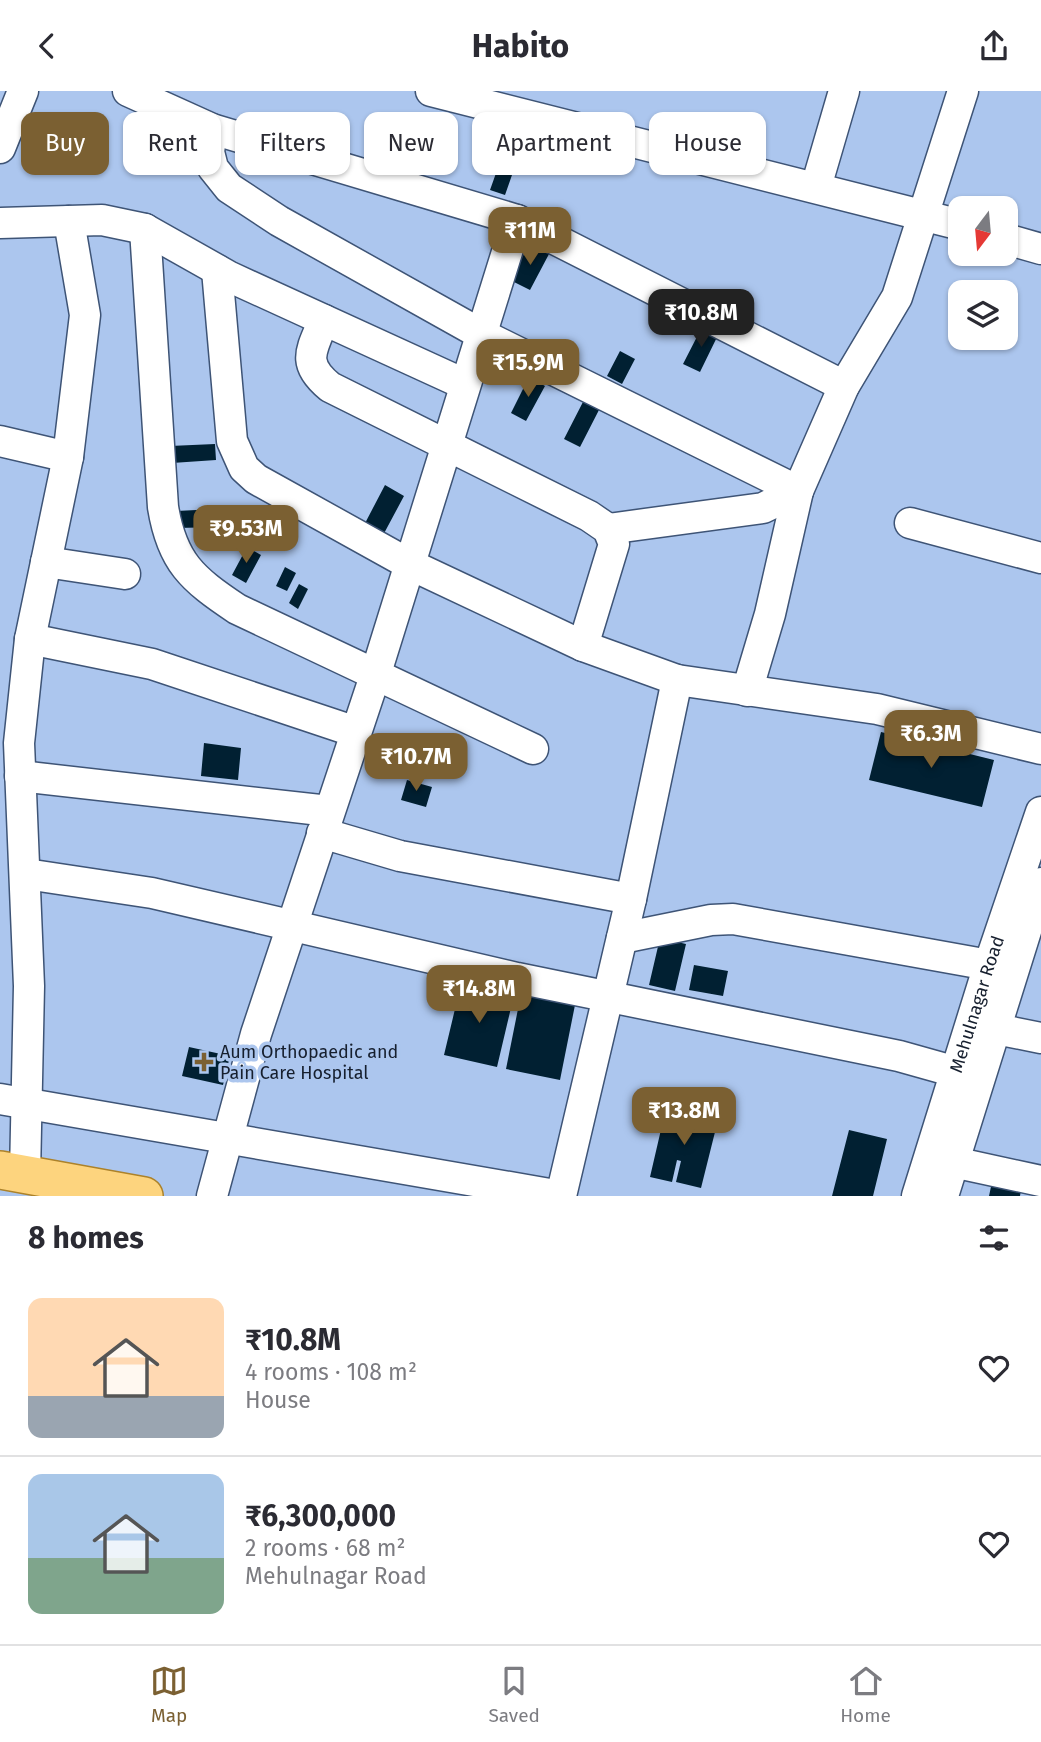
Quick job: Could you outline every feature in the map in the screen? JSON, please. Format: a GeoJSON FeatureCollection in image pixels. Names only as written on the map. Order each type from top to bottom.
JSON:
{"type":"FeatureCollection","features":[{"type":"Feature","properties":{"kind":"main road"},"geometry":{"type":"LineString","coordinates":[[9,1184],[144,1196]]}},
{"type":"Feature","properties":{"kind":"street"},"geometry":{"type":"LineString","coordinates":[[0,148],[23,91]]}},
{"type":"Feature","properties":{"kind":"street"},"geometry":{"type":"LineString","coordinates":[[128,91],[174,112]]}},
{"type":"Feature","properties":{"kind":"street"},"geometry":{"type":"LineString","coordinates":[[431,91],[948,221]]}},
{"type":"Feature","properties":{"kind":"street"},"geometry":{"type":"LineString","coordinates":[[816,187],[844,91]]}},
{"type":"Feature","properties":{"kind":"street"},"geometry":{"type":"LineString","coordinates":[[747,691],[770,614],[798,491],[844,386],[897,297],[962,91]]}},
{"type":"Feature","properties":{"kind":"street"},"geometry":{"type":"LineString","coordinates":[[221,132],[517,220],[844,386]]}},
{"type":"Feature","properties":{"kind":"street"},"geometry":{"type":"LineString","coordinates":[[219,175],[229,188],[279,221],[479,333],[798,491]]}},
{"type":"Feature","properties":{"kind":"street"},"geometry":{"type":"LineString","coordinates":[[0,223],[102,220],[145,229],[217,270],[464,384]]}},
{"type":"Feature","properties":{"kind":"street"},"geometry":{"type":"LineString","coordinates":[[212,1196],[256,1034],[375,676],[479,333],[517,220]]}},
{"type":"Feature","properties":{"kind":"street"},"geometry":{"type":"LineString","coordinates":[[9,1184],[14,1101],[13,918],[26,874],[20,776],[10,741],[68,457],[85,315],[69,221]]}},
{"type":"Feature","properties":{"kind":"street"},"geometry":{"type":"LineString","coordinates":[[145,229],[163,507],[173,548],[183,566],[201,586],[237,609],[533,749]]}},
{"type":"Feature","properties":{"kind":"street"},"geometry":{"type":"LineString","coordinates":[[1018,242],[1041,249]]}},
{"type":"Feature","properties":{"kind":"street"},"geometry":{"type":"LineString","coordinates":[[217,270],[232,441],[244,468],[256,479],[409,564],[583,646],[677,680],[877,709],[1041,749]]}},
{"type":"Feature","properties":{"kind":"street"},"geometry":{"type":"LineString","coordinates":[[324,320],[310,359],[314,374],[330,387],[589,516],[608,529],[614,544],[583,646]]}},
{"type":"Feature","properties":{"kind":"street"},"geometry":{"type":"LineString","coordinates":[[0,441],[68,457]]}},
{"type":"Feature","properties":{"kind":"street"},"geometry":{"type":"LineString","coordinates":[[608,529],[763,508],[798,491]]}},
{"type":"Feature","properties":{"kind":"street"},"geometry":{"type":"LineString","coordinates":[[910,523],[1041,558]]}},
{"type":"Feature","properties":{"kind":"street"},"geometry":{"type":"LineString","coordinates":[[46,562],[125,574]]}},
{"type":"Feature","properties":{"kind":"street"},"geometry":{"type":"LineString","coordinates":[[30,639],[152,664],[356,732]]}},
{"type":"Feature","properties":{"kind":"street"},"geometry":{"type":"LineString","coordinates":[[14,1101],[561,1196],[631,899],[677,680]]}},
{"type":"Feature","properties":{"kind":"street"},"geometry":{"type":"LineString","coordinates":[[20,776],[326,822],[400,856],[631,899]]}},
{"type":"Feature","properties":{"kind":"street","name":"Mehulnagar Road"},"geometry":{"type":"LineString","coordinates":[[917,1196],[989,965],[1041,812]]}},
{"type":"Feature","properties":{"kind":"street"},"geometry":{"type":"LineString","coordinates":[[26,874],[152,893],[608,997],[899,1056],[956,1072]]}},
{"type":"Feature","properties":{"kind":"street","name":"Mehulnagar Road"},"geometry":{"type":"LineString","coordinates":[[943,1196],[1041,883]]}},
{"type":"Feature","properties":{"kind":"street"},"geometry":{"type":"LineString","coordinates":[[622,938],[711,920],[733,919],[989,965]]}},
{"type":"Feature","properties":{"kind":"street"},"geometry":{"type":"LineString","coordinates":[[996,1029],[1041,1038]]}},
{"type":"Feature","properties":{"kind":"street"},"geometry":{"type":"LineString","coordinates":[[953,1162],[1041,1181]]}},
{"type":"Feature","properties":{"kind":"building"},"geometry":{"type":"Polygon","coordinates":[[[495,175],[512,175],[505,195],[490,190],[495,175]]]}},
{"type":"Feature","properties":{"kind":"building"},"geometry":{"type":"Polygon","coordinates":[[[530,243],[549,254],[530,290],[510,280],[530,243]]]}},
{"type":"Feature","properties":{"kind":"building"},"geometry":{"type":"Polygon","coordinates":[[[703,325],[719,333],[700,372],[683,364],[703,325]]]}},
{"type":"Feature","properties":{"kind":"building"},"geometry":{"type":"Polygon","coordinates":[[[620,351],[635,359],[622,384],[607,376],[620,351]]]}},
{"type":"Feature","properties":{"kind":"building"},"geometry":{"type":"Polygon","coordinates":[[[529,377],[545,386],[526,421],[511,413],[529,377]]]}},
{"type":"Feature","properties":{"kind":"building"},"geometry":{"type":"Polygon","coordinates":[[[584,400],[600,408],[580,447],[564,439],[584,400]]]}},
{"type":"Feature","properties":{"kind":"building"},"geometry":{"type":"Polygon","coordinates":[[[215,444],[216,460],[172,463],[170,446],[215,444]]]}},
{"type":"Feature","properties":{"kind":"building"},"geometry":{"type":"Polygon","coordinates":[[[385,485],[404,496],[381,539],[362,529],[385,485]]]}},
{"type":"Feature","properties":{"kind":"building"},"geometry":{"type":"Polygon","coordinates":[[[217,509],[218,527],[178,528],[176,511],[217,509]]]}},
{"type":"Feature","properties":{"kind":"building"},"geometry":{"type":"Polygon","coordinates":[[[247,547],[261,555],[246,583],[232,575],[247,547]]]}},
{"type":"Feature","properties":{"kind":"building"},"geometry":{"type":"Polygon","coordinates":[[[285,567],[296,573],[287,591],[276,586],[285,567]]]}},
{"type":"Feature","properties":{"kind":"building"},"geometry":{"type":"Polygon","coordinates":[[[299,584],[308,589],[298,609],[289,603],[299,584]]]}},
{"type":"Feature","properties":{"kind":"building"},"geometry":{"type":"Polygon","coordinates":[[[881,732],[994,760],[982,807],[869,780],[881,732]]]}},
{"type":"Feature","properties":{"kind":"building"},"geometry":{"type":"Polygon","coordinates":[[[204,743],[241,748],[238,780],[201,776],[204,743]]]}},
{"type":"Feature","properties":{"kind":"building"},"geometry":{"type":"Polygon","coordinates":[[[407,780],[432,787],[426,807],[401,800],[407,780]]]}},
{"type":"Feature","properties":{"kind":"building"},"geometry":{"type":"Polygon","coordinates":[[[660,938],[686,944],[675,991],[649,985],[660,938]]]}},
{"type":"Feature","properties":{"kind":"building"},"geometry":{"type":"Polygon","coordinates":[[[694,965],[728,971],[723,996],[689,990],[694,965]]]}},
{"type":"Feature","properties":{"kind":"building"},"geometry":{"type":"Polygon","coordinates":[[[461,984],[514,995],[497,1067],[444,1055],[461,984]]]}},
{"type":"Feature","properties":{"kind":"building"},"geometry":{"type":"Polygon","coordinates":[[[521,994],[575,1005],[560,1080],[506,1069],[521,994]]]}},
{"type":"Feature","properties":{"kind":"building"},"geometry":{"type":"Polygon","coordinates":[[[189,1047],[230,1056],[223,1085],[182,1076],[189,1047]]]}},
{"type":"Feature","properties":{"kind":"building"},"geometry":{"type":"Polygon","coordinates":[[[666,1108],[688,1113],[684,1131],[688,1132],[693,1110],[719,1116],[701,1188],[676,1182],[681,1161],[677,1160],[672,1182],[650,1177],[666,1108]]]}},
{"type":"Feature","properties":{"kind":"building"},"geometry":{"type":"Polygon","coordinates":[[[849,1130],[887,1139],[873,1196],[832,1196],[849,1130]]]}},
{"type":"Feature","properties":{"kind":"building"},"geometry":{"type":"Polygon","coordinates":[[[992,1182],[1021,1190],[1020,1196],[989,1196],[992,1182]]]}},
{"type":"Feature","properties":{"kind":"place","name":"Aum Orthopaedic and Pain Care Hospital"},"geometry":{"type":"Point","coordinates":[204,1062]}}]}
